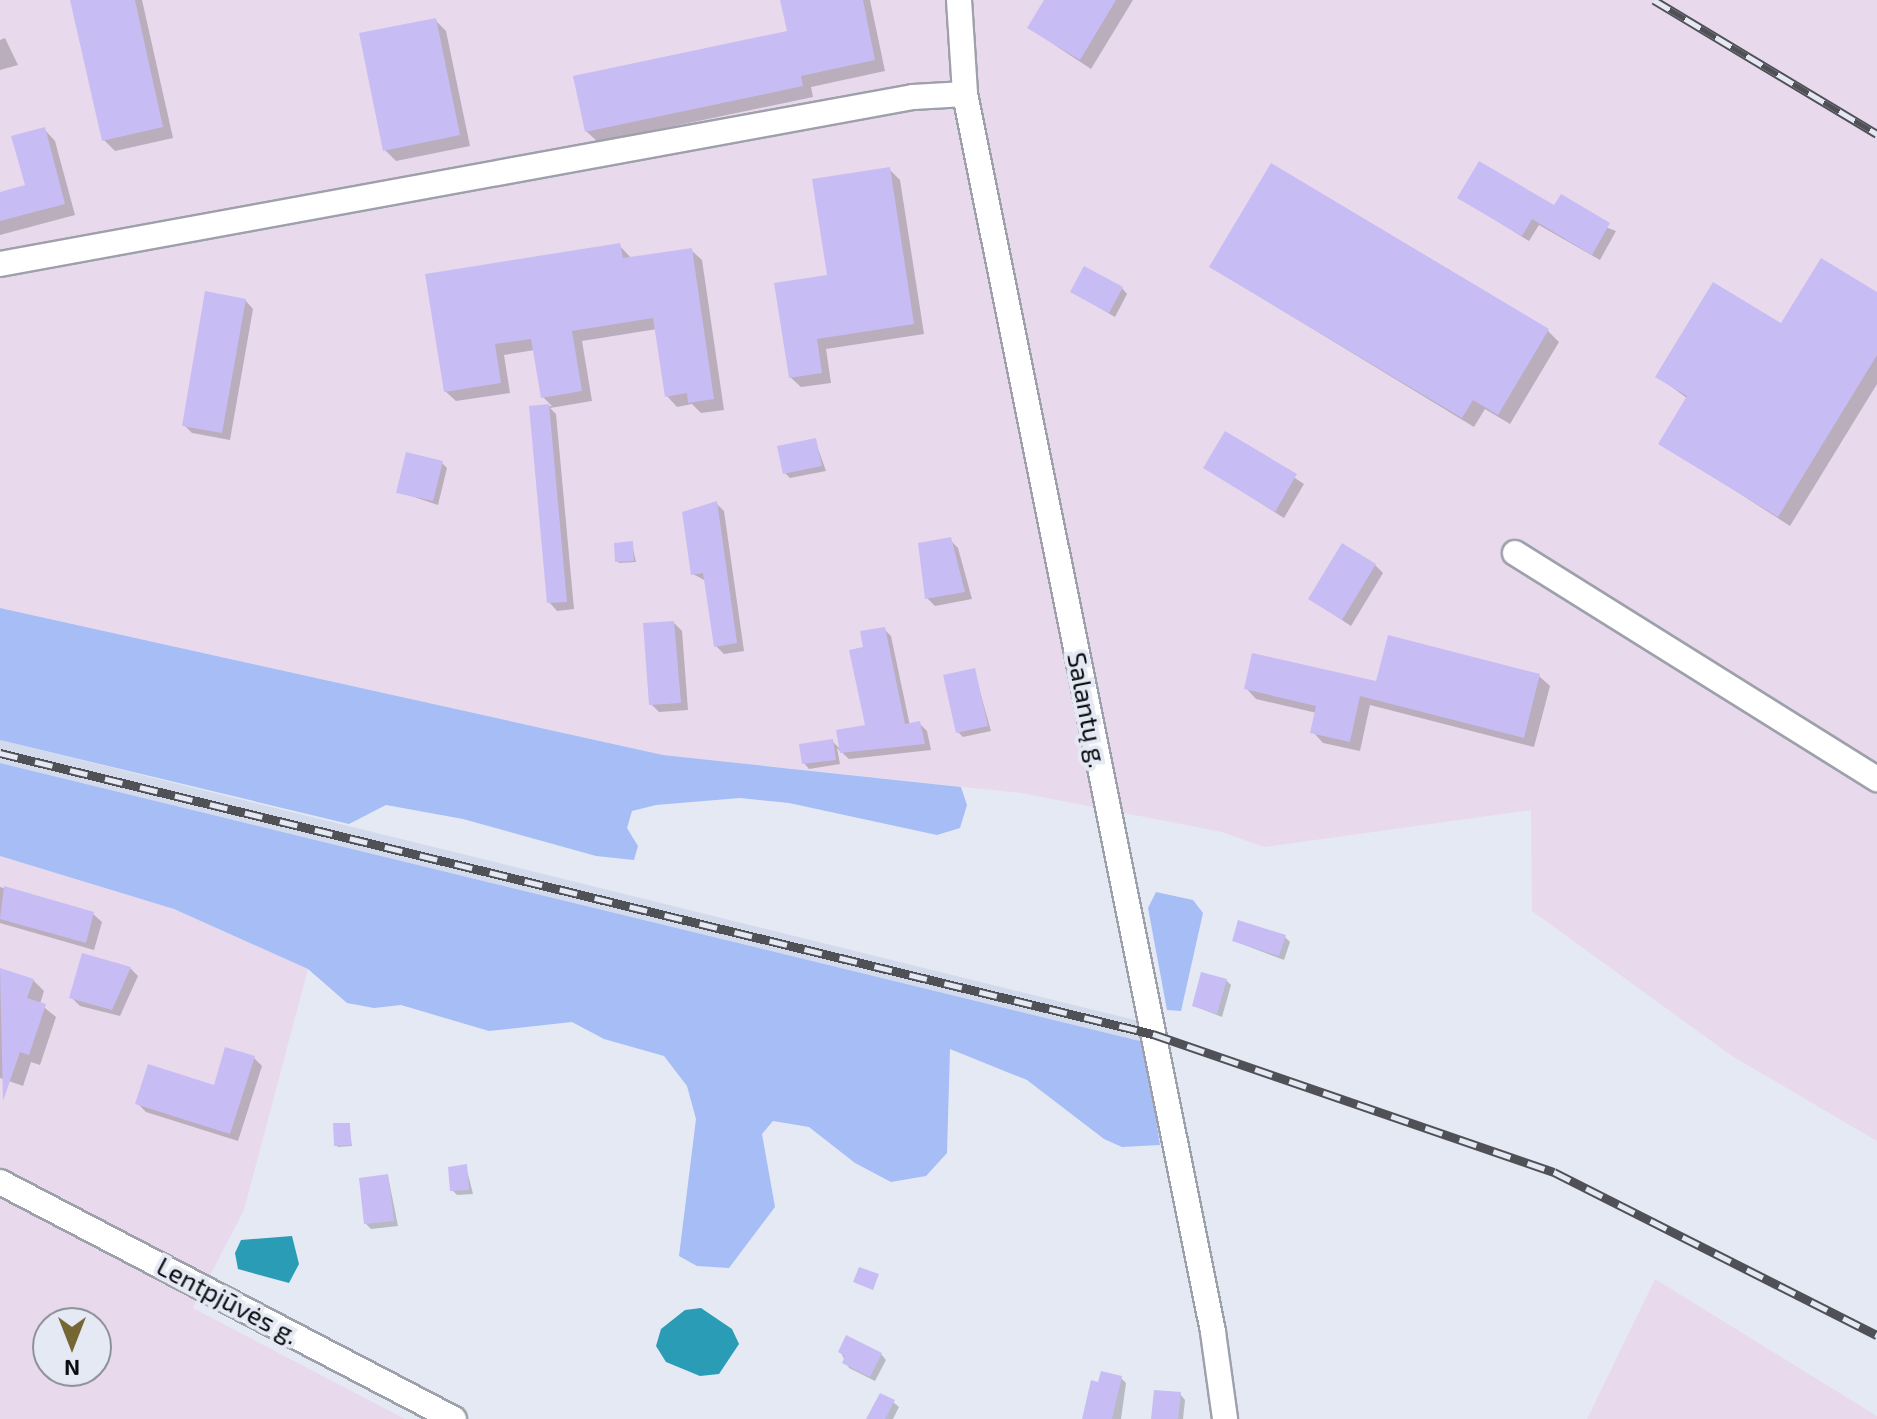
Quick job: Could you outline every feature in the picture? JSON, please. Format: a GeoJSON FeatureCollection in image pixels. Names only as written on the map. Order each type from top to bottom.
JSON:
{"type":"FeatureCollection","features":[{"type":"Feature","properties":{"kind":"street","name":"Salantų g."},"geometry":{"type":"LineString","coordinates":[[959,0],[965,94],[1213,1332],[1225,1419]]}},
{"type":"Feature","properties":{"kind":"street"},"geometry":{"type":"LineString","coordinates":[[0,264],[913,97],[965,94]]}},
{"type":"Feature","properties":{"kind":"street"},"geometry":{"type":"LineString","coordinates":[[1515,553],[1877,779]]}},
{"type":"Feature","properties":{"kind":"street","name":"Lentpjūvės g."},"geometry":{"type":"LineString","coordinates":[[0,1182],[454,1419]]}},
{"type":"Feature","properties":{"kind":"shaded area"},"geometry":{"type":"Polygon","coordinates":[[[0,0],[1877,0],[1877,1141],[1732,1056],[1532,911],[1531,810],[1264,847],[1222,832],[1021,793],[663,755],[0,608],[0,0]]]}},
{"type":"Feature","properties":{"kind":"shaded area"},"geometry":{"type":"Polygon","coordinates":[[[0,608],[663,755],[961,787],[967,805],[960,828],[937,835],[789,803],[740,798],[656,805],[632,811],[627,828],[638,846],[634,860],[596,856],[463,819],[386,805],[349,824],[0,740],[0,608]]]}},
{"type":"Feature","properties":{"kind":"shaded area"},"geometry":{"type":"Polygon","coordinates":[[[0,740],[1139,1021],[1144,1042],[0,763],[0,740]]]}},
{"type":"Feature","properties":{"kind":"shaded area"},"geometry":{"type":"Polygon","coordinates":[[[0,763],[1144,1042],[1160,1145],[1122,1147],[1104,1139],[1027,1080],[950,1049],[947,1153],[926,1176],[891,1182],[855,1163],[809,1127],[773,1121],[762,1134],[775,1207],[729,1268],[697,1266],[679,1256],[696,1119],[687,1086],[664,1056],[604,1039],[572,1022],[489,1031],[401,1005],[374,1008],[347,1003],[308,969],[174,909],[0,856],[0,763]]]}},
{"type":"Feature","properties":{"kind":"shaded area"},"geometry":{"type":"Polygon","coordinates":[[[0,856],[174,909],[308,969],[244,1210],[193,1308],[405,1419],[0,1419],[0,856]]]}},
{"type":"Feature","properties":{"kind":"shaded area"},"geometry":{"type":"Polygon","coordinates":[[[1156,892],[1193,900],[1203,913],[1181,1011],[1167,1010],[1148,908],[1156,892]]]}},
{"type":"Feature","properties":{"kind":"shaded area"},"geometry":{"type":"Polygon","coordinates":[[[292,1236],[299,1264],[289,1283],[238,1269],[235,1253],[241,1240],[292,1236]]]}},
{"type":"Feature","properties":{"kind":"shaded area"},"geometry":{"type":"Polygon","coordinates":[[[1655,1279],[1877,1416],[1877,1419],[1587,1419],[1655,1279]]]}},
{"type":"Feature","properties":{"kind":"shaded area"},"geometry":{"type":"Polygon","coordinates":[[[701,1308],[732,1329],[739,1344],[719,1374],[700,1376],[666,1362],[656,1346],[661,1329],[685,1310],[701,1308]]]}},
{"type":"Feature","properties":{"kind":"building"},"geometry":{"type":"Polygon","coordinates":[[[70,0],[135,0],[163,127],[102,141],[70,0]]]}},
{"type":"Feature","properties":{"kind":"building"},"geometry":{"type":"Polygon","coordinates":[[[780,0],[863,0],[875,60],[801,76],[803,86],[585,132],[573,76],[787,31],[780,0]]]}},
{"type":"Feature","properties":{"kind":"building"},"geometry":{"type":"Polygon","coordinates":[[[1044,0],[1116,0],[1080,60],[1027,28],[1044,0]]]}},
{"type":"Feature","properties":{"kind":"building"},"geometry":{"type":"Polygon","coordinates":[[[436,18],[460,135],[383,151],[359,33],[436,18]]]}},
{"type":"Feature","properties":{"kind":"building"},"geometry":{"type":"Polygon","coordinates":[[[45,127],[65,204],[0,221],[0,192],[25,185],[11,136],[45,127]]]}},
{"type":"Feature","properties":{"kind":"building"},"geometry":{"type":"Polygon","coordinates":[[[1479,161],[1554,205],[1561,194],[1610,223],[1592,255],[1532,219],[1522,236],[1457,198],[1479,161]]]}},
{"type":"Feature","properties":{"kind":"building"},"geometry":{"type":"Polygon","coordinates":[[[1271,163],[1549,329],[1498,415],[1473,400],[1462,418],[1209,267],[1271,163]]]}},
{"type":"Feature","properties":{"kind":"building"},"geometry":{"type":"Polygon","coordinates":[[[890,167],[914,324],[817,339],[822,373],[789,378],[774,283],[827,275],[812,179],[890,167]]]}},
{"type":"Feature","properties":{"kind":"building"},"geometry":{"type":"Polygon","coordinates":[[[620,243],[623,258],[692,248],[714,399],[688,403],[687,393],[665,397],[653,318],[572,331],[582,391],[541,398],[531,339],[495,344],[501,383],[444,392],[425,274],[620,243]]]}},
{"type":"Feature","properties":{"kind":"building"},"geometry":{"type":"Polygon","coordinates":[[[1821,258],[1877,292],[1877,355],[1778,517],[1658,444],[1687,396],[1655,377],[1713,282],[1781,323],[1821,258]]]}},
{"type":"Feature","properties":{"kind":"building"},"geometry":{"type":"Polygon","coordinates":[[[1084,266],[1123,287],[1109,313],[1070,292],[1084,266]]]}},
{"type":"Feature","properties":{"kind":"building"},"geometry":{"type":"Polygon","coordinates":[[[205,291],[246,299],[222,433],[182,426],[205,291]]]}},
{"type":"Feature","properties":{"kind":"building"},"geometry":{"type":"Polygon","coordinates":[[[549,404],[567,602],[547,603],[529,406],[549,404]]]}},
{"type":"Feature","properties":{"kind":"building"},"geometry":{"type":"Polygon","coordinates":[[[1225,431],[1297,474],[1275,512],[1203,468],[1225,431]]]}},
{"type":"Feature","properties":{"kind":"building"},"geometry":{"type":"Polygon","coordinates":[[[816,438],[822,466],[783,474],[777,446],[816,438]]]}},
{"type":"Feature","properties":{"kind":"building"},"geometry":{"type":"Polygon","coordinates":[[[406,452],[443,461],[433,501],[396,493],[406,452]]]}},
{"type":"Feature","properties":{"kind":"building"},"geometry":{"type":"Polygon","coordinates":[[[717,501],[737,643],[714,647],[703,573],[691,575],[682,512],[717,501]]]}},
{"type":"Feature","properties":{"kind":"building"},"geometry":{"type":"Polygon","coordinates":[[[951,537],[965,592],[925,599],[918,543],[951,537]]]}},
{"type":"Feature","properties":{"kind":"building"},"geometry":{"type":"Polygon","coordinates":[[[633,541],[634,561],[615,562],[614,543],[633,541]]]}},
{"type":"Feature","properties":{"kind":"building"},"geometry":{"type":"Polygon","coordinates":[[[1342,543],[1376,564],[1342,620],[1308,599],[1342,543]]]}},
{"type":"Feature","properties":{"kind":"building"},"geometry":{"type":"Polygon","coordinates":[[[674,621],[681,703],[649,705],[643,623],[674,621]]]}},
{"type":"Feature","properties":{"kind":"building"},"geometry":{"type":"Polygon","coordinates":[[[885,627],[905,724],[920,721],[925,744],[840,753],[836,730],[865,725],[849,650],[863,647],[860,631],[885,627]]]}},
{"type":"Feature","properties":{"kind":"building"},"geometry":{"type":"Polygon","coordinates":[[[1388,635],[1540,674],[1524,738],[1360,696],[1350,742],[1310,733],[1316,706],[1244,689],[1252,653],[1376,681],[1388,635]]]}},
{"type":"Feature","properties":{"kind":"building"},"geometry":{"type":"Polygon","coordinates":[[[975,668],[988,726],[956,733],[943,675],[975,668]]]}},
{"type":"Feature","properties":{"kind":"building"},"geometry":{"type":"Polygon","coordinates":[[[833,739],[836,760],[802,764],[799,744],[833,739]]]}},
{"type":"Feature","properties":{"kind":"building"},"geometry":{"type":"Polygon","coordinates":[[[4,886],[94,912],[86,943],[0,919],[4,886]]]}},
{"type":"Feature","properties":{"kind":"building"},"geometry":{"type":"Polygon","coordinates":[[[1238,920],[1286,935],[1279,956],[1232,941],[1238,920]]]}},
{"type":"Feature","properties":{"kind":"building"},"geometry":{"type":"Polygon","coordinates":[[[82,953],[131,967],[112,1010],[69,998],[82,953]]]}},
{"type":"Feature","properties":{"kind":"building"},"geometry":{"type":"Polygon","coordinates":[[[0,968],[34,979],[27,998],[46,1004],[29,1055],[20,1052],[3,1101],[0,968]]]}},
{"type":"Feature","properties":{"kind":"building"},"geometry":{"type":"Polygon","coordinates":[[[1201,972],[1227,979],[1217,1014],[1192,1006],[1201,972]]]}},
{"type":"Feature","properties":{"kind":"building"},"geometry":{"type":"Polygon","coordinates":[[[225,1047],[255,1056],[230,1134],[135,1104],[148,1064],[214,1085],[225,1047]]]}},
{"type":"Feature","properties":{"kind":"building"},"geometry":{"type":"Polygon","coordinates":[[[333,1123],[350,1123],[351,1145],[334,1146],[333,1123]]]}},
{"type":"Feature","properties":{"kind":"building"},"geometry":{"type":"Polygon","coordinates":[[[467,1164],[469,1190],[450,1191],[448,1167],[467,1164]]]}},
{"type":"Feature","properties":{"kind":"building"},"geometry":{"type":"Polygon","coordinates":[[[388,1174],[394,1221],[364,1224],[359,1178],[388,1174]]]}},
{"type":"Feature","properties":{"kind":"building"},"geometry":{"type":"Polygon","coordinates":[[[859,1267],[879,1274],[873,1290],[853,1282],[859,1267]]]}},
{"type":"Feature","properties":{"kind":"building"},"geometry":{"type":"Polygon","coordinates":[[[846,1335],[882,1353],[870,1377],[842,1363],[845,1356],[838,1352],[846,1335]]]}},
{"type":"Feature","properties":{"kind":"building"},"geometry":{"type":"Polygon","coordinates":[[[1101,1371],[1122,1376],[1112,1419],[1082,1419],[1091,1380],[1098,1382],[1101,1371]]]}},
{"type":"Feature","properties":{"kind":"building"},"geometry":{"type":"Polygon","coordinates":[[[1154,1390],[1181,1392],[1178,1419],[1151,1419],[1154,1390]]]}},
{"type":"Feature","properties":{"kind":"building"},"geometry":{"type":"Polygon","coordinates":[[[880,1393],[895,1400],[885,1419],[866,1419],[880,1393]]]}},
{"type":"Feature","properties":{"kind":"railway"},"geometry":{"type":"LineString","coordinates":[[1654,0],[1877,134]]}},
{"type":"Feature","properties":{"kind":"railway"},"geometry":{"type":"LineString","coordinates":[[0,753],[1153,1034],[1554,1172],[1877,1335]]}}]}
